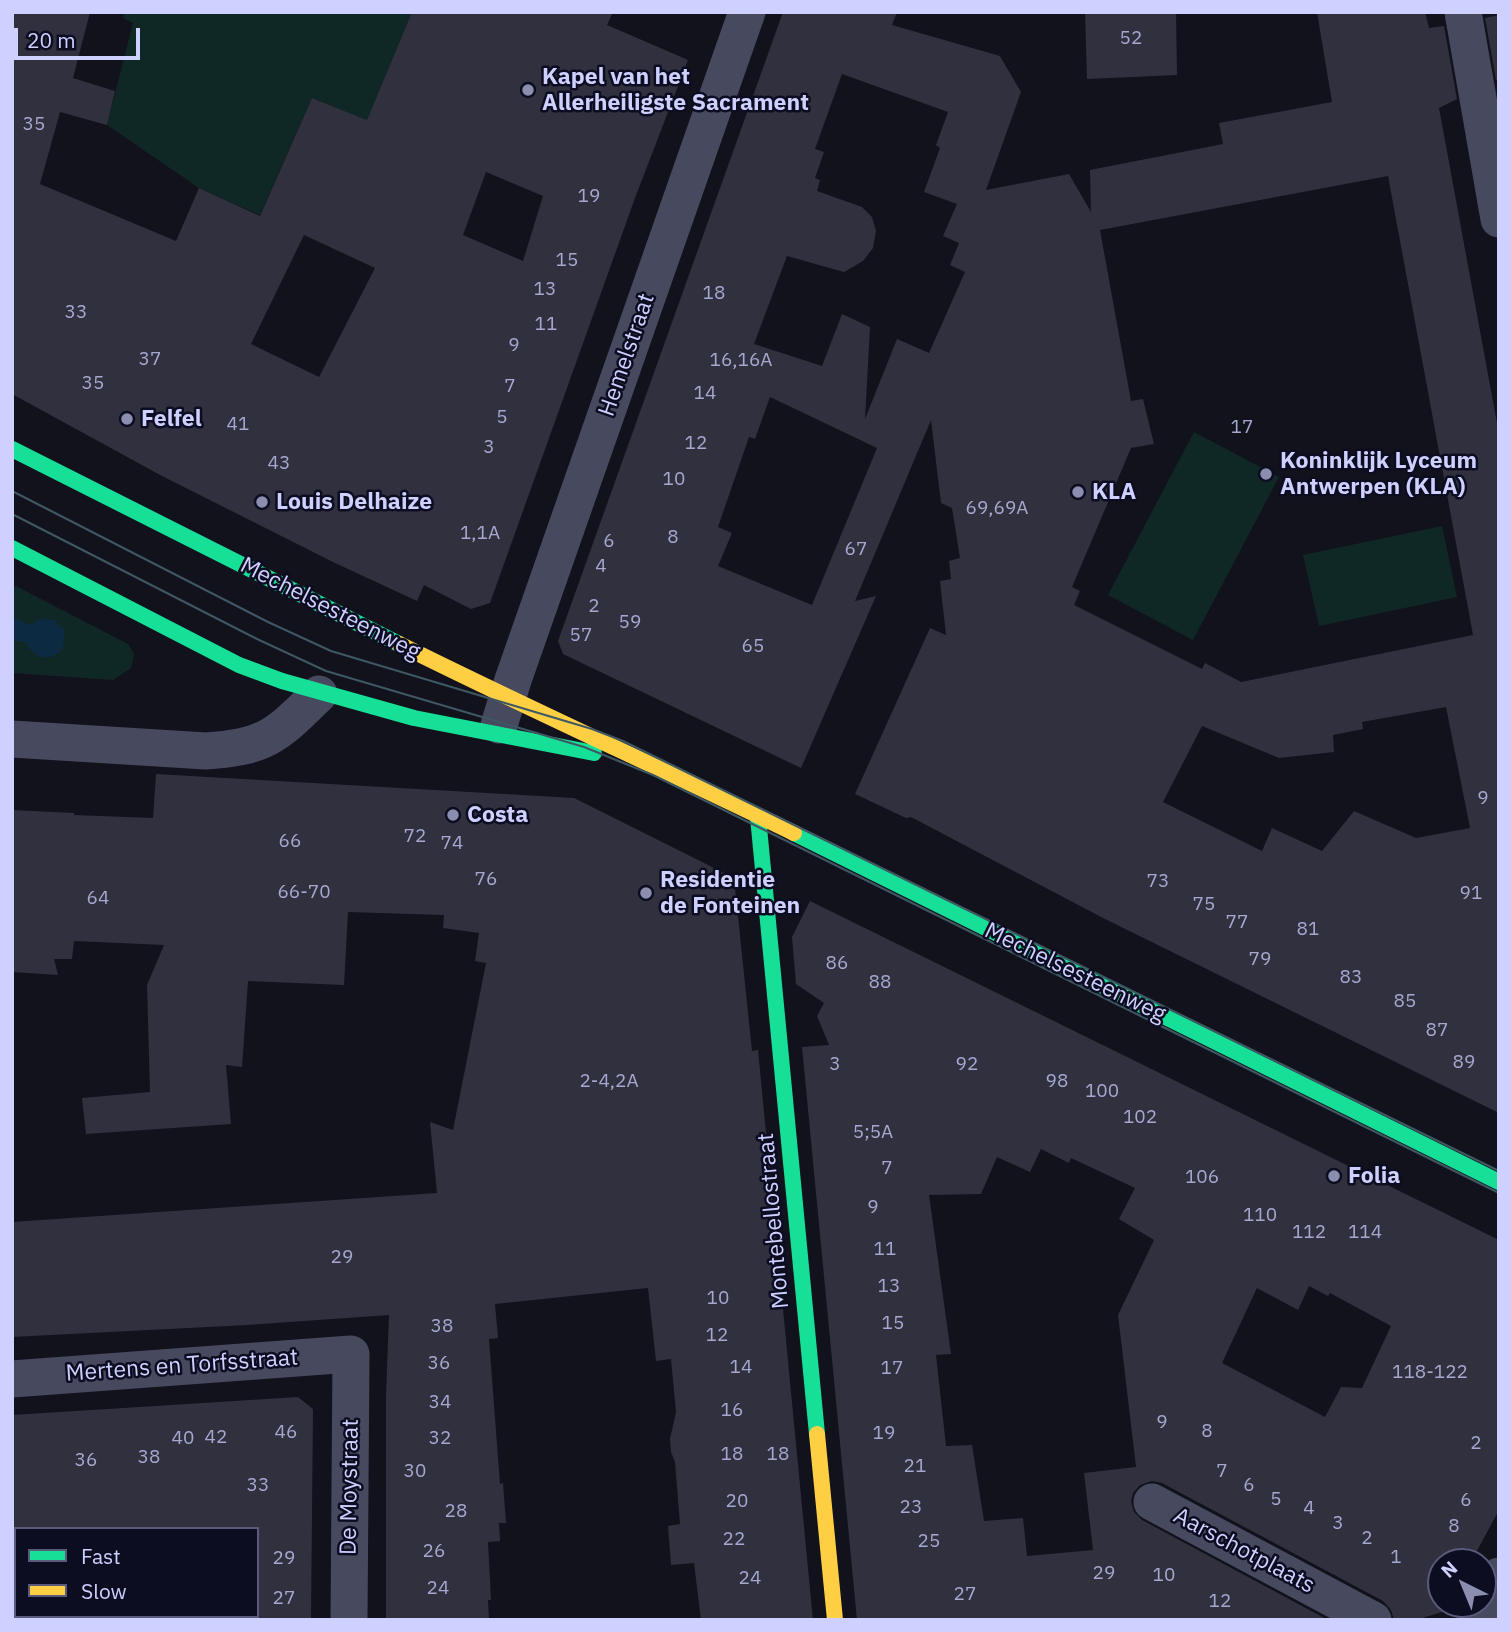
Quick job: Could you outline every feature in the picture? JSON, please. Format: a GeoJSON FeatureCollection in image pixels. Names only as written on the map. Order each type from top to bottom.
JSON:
{"type":"FeatureCollection","features":[{"type":"Feature","properties":{"kind":"main road","name":"Mechelsesteenweg"},"geometry":{"type":"LineString","coordinates":[[12,449],[507,698],[651,763],[1499,1182]]}},
{"type":"Feature","properties":{"kind":"main road","name":"Mechelsesteenweg"},"geometry":{"type":"LineString","coordinates":[[12,548],[239,665],[319,694],[497,735],[651,763]]}},
{"type":"Feature","properties":{"kind":"main road","name":"Montebellostraat"},"geometry":{"type":"LineString","coordinates":[[758,817],[835,1620]]}},
{"type":"Feature","properties":{"kind":"street","name":"Hemelstraat"},"geometry":{"type":"LineString","coordinates":[[497,735],[507,698],[747,12]]}},
{"type":"Feature","properties":{"kind":"street"},"geometry":{"type":"LineString","coordinates":[[1463,12],[1499,219]]}},
{"type":"Feature","properties":{"kind":"street"},"geometry":{"type":"LineString","coordinates":[[12,738],[206,751],[232,749],[262,742],[282,731],[319,694]]}},
{"type":"Feature","properties":{"kind":"street","name":"Mertens en Torfsstraat"},"geometry":{"type":"LineString","coordinates":[[12,1378],[351,1354]]}},
{"type":"Feature","properties":{"kind":"street","name":"De Moystraat"},"geometry":{"type":"LineString","coordinates":[[349,1620],[351,1354]]}},
{"type":"Feature","properties":{"kind":"street","name":"Aarschotplaats"},"geometry":{"type":"LineString","coordinates":[[1152,1503],[1373,1620]]}},
{"type":"Feature","properties":{"kind":"street"},"geometry":{"type":"LineString","coordinates":[[1475,1620],[1499,1576]]}},
{"type":"Feature","properties":{"kind":"green space"},"geometry":{"type":"Polygon","coordinates":[[[125,12],[412,12],[367,120],[312,98],[260,215],[199,188],[107,125],[133,23],[123,18],[125,12]]]}},
{"type":"Feature","properties":{"kind":"green space"},"geometry":{"type":"Polygon","coordinates":[[[1194,432],[1279,477],[1193,640],[1108,595],[1194,432]]]}},
{"type":"Feature","properties":{"kind":"green space"},"geometry":{"type":"Polygon","coordinates":[[[1442,526],[1457,597],[1319,626],[1303,555],[1442,526]]]}},
{"type":"Feature","properties":{"kind":"green space"},"geometry":{"type":"Polygon","coordinates":[[[12,584],[128,644],[134,654],[131,668],[113,680],[12,673],[12,584]]]}},
{"type":"Feature","properties":{"kind":"water"},"geometry":{"type":"Polygon","coordinates":[[[12,617],[30,625],[39,619],[54,620],[65,632],[63,648],[53,656],[43,657],[33,652],[26,642],[12,640],[12,617]]]}},
{"type":"Feature","properties":{"kind":"building"},"geometry":{"type":"Polygon","coordinates":[[[12,12],[90,12],[73,78],[115,91],[107,125],[60,112],[40,184],[176,241],[199,188],[260,216],[312,98],[367,120],[412,12],[613,12],[607,25],[688,60],[635,198],[490,603],[471,609],[424,585],[417,601],[162,476],[12,394],[12,12]],[[486,172],[463,235],[523,261],[543,196],[486,172]],[[304,235],[251,344],[319,377],[375,268],[304,235]]]}},
{"type":"Feature","properties":{"kind":"building"},"geometry":{"type":"Polygon","coordinates":[[[783,12],[897,12],[892,25],[1000,56],[1021,92],[986,190],[1069,174],[1091,212],[1090,170],[1223,144],[1219,123],[1332,102],[1317,12],[1425,12],[1429,28],[1444,26],[1457,99],[1439,108],[1499,434],[1499,1113],[1103,918],[911,817],[906,818],[855,794],[930,628],[946,635],[940,581],[951,579],[949,561],[960,558],[952,508],[941,503],[931,420],[855,601],[876,596],[801,768],[563,654],[558,641],[783,12]],[[842,74],[815,149],[824,152],[815,178],[820,180],[817,191],[862,207],[872,217],[876,231],[873,248],[863,261],[844,272],[787,256],[754,344],[822,366],[842,314],[870,327],[865,419],[897,339],[929,353],[965,272],[950,265],[959,243],[943,236],[957,204],[924,192],[940,148],[936,145],[948,112],[842,74]],[[1388,176],[1100,230],[1131,401],[1143,399],[1154,444],[1131,448],[1072,587],[1080,591],[1074,605],[1202,669],[1205,663],[1241,682],[1473,635],[1388,176]],[[770,397],[755,439],[749,437],[718,527],[732,533],[718,566],[812,605],[877,448],[770,397]],[[1446,707],[1362,722],[1363,729],[1333,735],[1334,752],[1279,758],[1202,726],[1163,802],[1262,851],[1272,828],[1322,851],[1354,811],[1416,838],[1470,828],[1446,707]]]}},
{"type":"Feature","properties":{"kind":"building"},"geometry":{"type":"Polygon","coordinates":[[[1085,12],[1176,12],[1177,75],[1087,79],[1085,12]]]}},
{"type":"Feature","properties":{"kind":"building"},"geometry":{"type":"Polygon","coordinates":[[[1499,15],[1499,79],[1496,80],[1485,18],[1499,15]]]}},
{"type":"Feature","properties":{"kind":"building"},"geometry":{"type":"Polygon","coordinates":[[[156,774],[574,798],[734,878],[752,1051],[758,1050],[813,1620],[701,1620],[694,1563],[671,1565],[668,1526],[680,1524],[675,1462],[670,1439],[676,1412],[671,1359],[656,1361],[648,1288],[495,1304],[498,1338],[489,1339],[500,1484],[503,1483],[506,1523],[499,1523],[500,1541],[488,1542],[491,1600],[488,1600],[489,1620],[386,1620],[386,1395],[389,1315],[12,1337],[12,1222],[437,1193],[430,1122],[453,1130],[486,963],[475,961],[479,933],[443,928],[444,915],[348,912],[344,985],[248,981],[242,1067],[226,1065],[231,1124],[86,1134],[82,1098],[150,1092],[147,985],[164,945],[74,941],[72,959],[54,959],[58,975],[12,972],[12,810],[153,818],[156,774]]]}},
{"type":"Feature","properties":{"kind":"building"},"geometry":{"type":"Polygon","coordinates":[[[810,901],[1499,1240],[1499,1510],[1479,1548],[1427,1548],[1427,1617],[1416,1620],[1394,1620],[1391,1610],[1383,1601],[1162,1483],[1152,1481],[1140,1485],[1133,1493],[1131,1502],[1134,1512],[1142,1520],[1328,1620],[857,1620],[802,1047],[829,1045],[817,1016],[824,1003],[796,984],[792,937],[810,901]],[[1041,1149],[1030,1172],[997,1157],[981,1194],[929,1195],[951,1354],[936,1355],[946,1446],[972,1445],[984,1521],[1023,1518],[1027,1556],[1093,1550],[1084,1473],[1136,1467],[1118,1315],[1154,1240],[1119,1219],[1135,1188],[1071,1158],[1069,1163],[1041,1149]],[[1309,1286],[1298,1310],[1257,1288],[1222,1363],[1325,1417],[1341,1387],[1362,1388],[1391,1326],[1330,1293],[1328,1296],[1309,1286]]]}},
{"type":"Feature","properties":{"kind":"building"},"geometry":{"type":"Polygon","coordinates":[[[298,1397],[313,1409],[311,1620],[257,1620],[259,1527],[12,1529],[12,1415],[298,1397]]]}},
{"type":"Feature","properties":{"kind":"tram line"},"geometry":{"type":"LineString","coordinates":[[12,491],[268,622],[331,651],[592,729],[623,741],[1499,1171]]}},
{"type":"Feature","properties":{"kind":"tram line"},"geometry":{"type":"LineString","coordinates":[[12,514],[257,639],[326,671],[584,747],[653,775],[1499,1193]]}},
{"type":"Feature","properties":{"kind":"traffic: fast"},"geometry":{"type":"LineString","coordinates":[[12,449],[399,644]]}},
{"type":"Feature","properties":{"kind":"traffic: fast"},"geometry":{"type":"LineString","coordinates":[[12,548],[239,665],[282,681],[414,718],[594,753]]}},
{"type":"Feature","properties":{"kind":"traffic: fast"},"geometry":{"type":"LineString","coordinates":[[758,817],[817,1434]]}},
{"type":"Feature","properties":{"kind":"traffic: fast"},"geometry":{"type":"LineString","coordinates":[[794,833],[1499,1182]]}},
{"type":"Feature","properties":{"kind":"traffic: slow"},"geometry":{"type":"LineString","coordinates":[[399,644],[794,833]]}},
{"type":"Feature","properties":{"kind":"traffic: slow"},"geometry":{"type":"LineString","coordinates":[[817,1434],[835,1620]]}},
{"type":"Feature","properties":{"kind":"place","name":"Kapel van het Allerheiligste Sacrament"},"geometry":{"type":"Point","coordinates":[528,90]}},
{"type":"Feature","properties":{"kind":"place","name":"Felfel"},"geometry":{"type":"Point","coordinates":[127,419]}},
{"type":"Feature","properties":{"kind":"place","name":"Koninklijk Lyceum Antwerpen (KLA)"},"geometry":{"type":"Point","coordinates":[1266,474]}},
{"type":"Feature","properties":{"kind":"place","name":"KLA"},"geometry":{"type":"Point","coordinates":[1078,492]}},
{"type":"Feature","properties":{"kind":"place","name":"Louis Delhaize"},"geometry":{"type":"Point","coordinates":[262,502]}},
{"type":"Feature","properties":{"kind":"place","name":"Costa"},"geometry":{"type":"Point","coordinates":[453,815]}},
{"type":"Feature","properties":{"kind":"place","name":"Residentie de Fonteinen"},"geometry":{"type":"Point","coordinates":[646,893]}},
{"type":"Feature","properties":{"kind":"place","name":"Folia"},"geometry":{"type":"Point","coordinates":[1334,1176]}}]}
